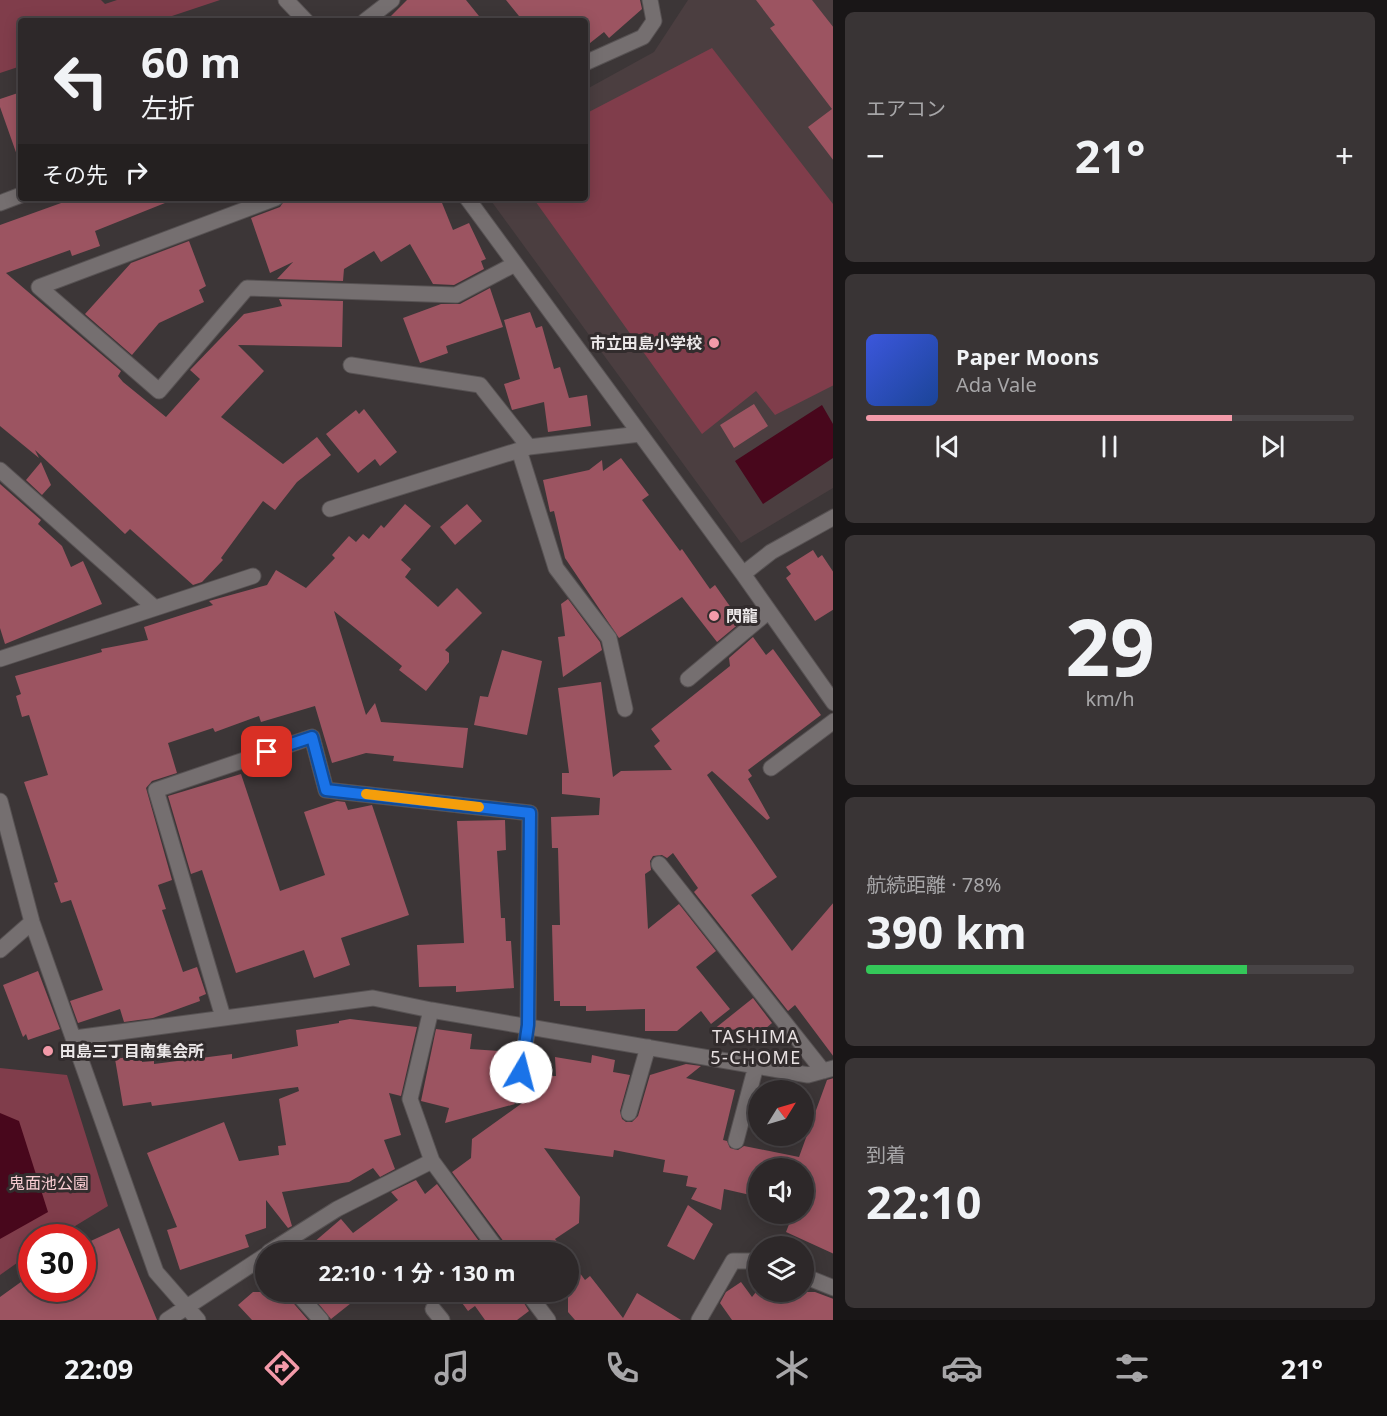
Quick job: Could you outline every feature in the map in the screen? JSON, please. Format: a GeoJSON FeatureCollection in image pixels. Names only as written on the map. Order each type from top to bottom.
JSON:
{"type":"FeatureCollection","features":[{"type":"Feature","properties":{"kind":"street"},"geometry":{"type":"LineString","coordinates":[[286,0],[303,18]]}},
{"type":"Feature","properties":{"kind":"street"},"geometry":{"type":"LineString","coordinates":[[369,18],[392,0]]}},
{"type":"Feature","properties":{"kind":"street"},"geometry":{"type":"LineString","coordinates":[[588,62],[643,37],[654,21],[650,0]]}},
{"type":"Feature","properties":{"kind":"street"},"geometry":{"type":"LineString","coordinates":[[0,203],[18,196]]}},
{"type":"Feature","properties":{"kind":"street"},"geometry":{"type":"LineString","coordinates":[[268,201],[39,287],[159,391],[247,288],[456,295],[515,264]]}},
{"type":"Feature","properties":{"kind":"street"},"geometry":{"type":"LineString","coordinates":[[469,201],[743,574],[833,702]]}},
{"type":"Feature","properties":{"kind":"street"},"geometry":{"type":"LineString","coordinates":[[351,365],[480,385],[524,448],[556,568],[609,638],[625,709]]}},
{"type":"Feature","properties":{"kind":"street"},"geometry":{"type":"LineString","coordinates":[[330,509],[524,448],[640,434]]}},
{"type":"Feature","properties":{"kind":"street"},"geometry":{"type":"LineString","coordinates":[[0,470],[155,608]]}},
{"type":"Feature","properties":{"kind":"street"},"geometry":{"type":"LineString","coordinates":[[743,574],[771,552],[833,518]]}},
{"type":"Feature","properties":{"kind":"street"},"geometry":{"type":"LineString","coordinates":[[0,659],[253,576]]}},
{"type":"Feature","properties":{"kind":"street"},"geometry":{"type":"LineString","coordinates":[[688,678],[769,611]]}},
{"type":"Feature","properties":{"kind":"street"},"geometry":{"type":"LineString","coordinates":[[771,768],[833,722]]}},
{"type":"Feature","properties":{"kind":"street"},"geometry":{"type":"LineString","coordinates":[[223,1017],[156,790],[312,737],[326,790],[530,813],[528,1025],[518,1095]]}},
{"type":"Feature","properties":{"kind":"street"},"geometry":{"type":"LineString","coordinates":[[0,801],[32,922],[156,1272],[198,1320]]}},
{"type":"Feature","properties":{"kind":"street"},"geometry":{"type":"LineString","coordinates":[[75,1038],[373,998],[808,1075],[828,1069],[659,864]]}},
{"type":"Feature","properties":{"kind":"street"},"geometry":{"type":"LineString","coordinates":[[0,950],[32,922]]}},
{"type":"Feature","properties":{"kind":"street"},"geometry":{"type":"LineString","coordinates":[[431,1010],[410,1099],[432,1161],[492,1242]]}},
{"type":"Feature","properties":{"kind":"street"},"geometry":{"type":"LineString","coordinates":[[629,1113],[648,1047]]}},
{"type":"Feature","properties":{"kind":"street"},"geometry":{"type":"LineString","coordinates":[[736,1141],[756,1066]]}},
{"type":"Feature","properties":{"kind":"street"},"geometry":{"type":"LineString","coordinates":[[286,1242],[338,1209],[432,1161]]}},
{"type":"Feature","properties":{"kind":"street"},"geometry":{"type":"LineString","coordinates":[[699,1320],[733,1261],[748,1261]]}},
{"type":"Feature","properties":{"kind":"street"},"geometry":{"type":"LineString","coordinates":[[167,1320],[255,1262]]}},
{"type":"Feature","properties":{"kind":"street"},"geometry":{"type":"LineString","coordinates":[[814,1280],[833,1288]]}},
{"type":"Feature","properties":{"kind":"street"},"geometry":{"type":"LineString","coordinates":[[305,1302],[321,1320]]}},
{"type":"Feature","properties":{"kind":"street"},"geometry":{"type":"LineString","coordinates":[[534,1302],[548,1320]]}},
{"type":"Feature","properties":{"kind":"shaded area","name":"市立田島小学校"},"geometry":{"type":"Polygon","coordinates":[[[688,0],[833,0],[833,488],[741,543],[491,201],[588,201],[588,88],[654,52],[688,0]]]}},
{"type":"Feature","properties":{"kind":"shaded area"},"geometry":{"type":"Polygon","coordinates":[[[822,405],[833,424],[833,458],[763,504],[735,461],[822,405]]]}},
{"type":"Feature","properties":{"kind":"shaded area"},"geometry":{"type":"Polygon","coordinates":[[[0,1113],[19,1121],[48,1212],[27,1224],[18,1224],[18,1229],[0,1239],[0,1113]]]}},
{"type":"Feature","properties":{"kind":"green space"},"geometry":{"type":"Polygon","coordinates":[[[0,0],[101,0],[105,4],[117,0],[220,0],[166,18],[18,18],[18,67],[0,73],[0,0]]]}},
{"type":"Feature","properties":{"kind":"green space","name":"市立田島小学校"},"geometry":{"type":"Polygon","coordinates":[[[712,48],[833,204],[833,386],[775,415],[756,391],[702,434],[535,201],[588,201],[588,112],[712,48]]]}},
{"type":"Feature","properties":{"kind":"green space","name":"鬼面池公園"},"geometry":{"type":"Polygon","coordinates":[[[0,1068],[67,1075],[108,1206],[78,1224],[18,1224],[18,1262],[0,1275],[0,1068]]]}},
{"type":"Feature","properties":{"kind":"building"},"geometry":{"type":"Polygon","coordinates":[[[407,0],[466,0],[481,18],[389,18],[407,0]]]}},
{"type":"Feature","properties":{"kind":"building"},"geometry":{"type":"Polygon","coordinates":[[[506,0],[640,0],[642,9],[609,38],[604,32],[588,45],[588,18],[521,18],[506,0]]]}},
{"type":"Feature","properties":{"kind":"building"},"geometry":{"type":"Polygon","coordinates":[[[756,0],[812,0],[833,27],[833,160],[808,127],[832,109],[770,28],[775,25],[756,0]]]}},
{"type":"Feature","properties":{"kind":"building"},"geometry":{"type":"Polygon","coordinates":[[[18,93],[18,158],[0,107],[0,99],[18,93]]]}},
{"type":"Feature","properties":{"kind":"building"},"geometry":{"type":"Polygon","coordinates":[[[67,201],[170,201],[95,231],[100,246],[72,256],[70,250],[6,273],[121,371],[118,376],[123,382],[166,417],[200,379],[190,370],[244,314],[282,306],[279,299],[343,301],[342,347],[238,345],[264,371],[221,417],[283,464],[317,437],[331,455],[297,482],[275,510],[263,501],[221,558],[223,560],[202,582],[193,585],[130,529],[125,534],[35,450],[39,458],[0,426],[0,225],[67,201]]]}},
{"type":"Feature","properties":{"kind":"building"},"geometry":{"type":"Polygon","coordinates":[[[284,201],[441,201],[453,230],[469,223],[486,259],[481,261],[484,269],[454,285],[433,284],[410,244],[381,262],[374,251],[344,269],[343,281],[277,279],[293,262],[270,273],[251,218],[280,207],[284,201]]]}},
{"type":"Feature","properties":{"kind":"building"},"geometry":{"type":"Polygon","coordinates":[[[189,241],[206,286],[199,290],[204,302],[159,323],[132,355],[85,314],[131,263],[189,241]]]}},
{"type":"Feature","properties":{"kind":"building"},"geometry":{"type":"Polygon","coordinates":[[[490,288],[503,327],[446,346],[448,353],[420,363],[403,318],[441,304],[460,304],[490,288]]]}},
{"type":"Feature","properties":{"kind":"building"},"geometry":{"type":"Polygon","coordinates":[[[530,312],[536,328],[542,326],[554,369],[560,367],[569,398],[587,395],[591,426],[548,432],[544,402],[512,410],[504,384],[520,379],[504,320],[530,312]]]}},
{"type":"Feature","properties":{"kind":"building"},"geometry":{"type":"Polygon","coordinates":[[[754,404],[768,426],[734,448],[720,425],[754,404]]]}},
{"type":"Feature","properties":{"kind":"building"},"geometry":{"type":"Polygon","coordinates":[[[364,409],[397,452],[380,466],[375,459],[358,473],[326,434],[356,410],[359,414],[364,409]]]}},
{"type":"Feature","properties":{"kind":"building"},"geometry":{"type":"Polygon","coordinates":[[[621,458],[649,495],[642,500],[680,551],[682,549],[710,589],[715,585],[741,622],[717,642],[682,597],[619,638],[565,558],[554,511],[550,512],[543,480],[589,470],[602,460],[603,471],[621,458]]]}},
{"type":"Feature","properties":{"kind":"building"},"geometry":{"type":"Polygon","coordinates":[[[41,462],[51,485],[42,495],[26,480],[41,462]]]}},
{"type":"Feature","properties":{"kind":"building"},"geometry":{"type":"Polygon","coordinates":[[[0,484],[41,520],[38,524],[62,546],[71,567],[83,561],[102,604],[5,644],[0,628],[0,484]]]}},
{"type":"Feature","properties":{"kind":"building"},"geometry":{"type":"Polygon","coordinates":[[[405,504],[431,526],[401,560],[411,569],[405,577],[438,607],[457,588],[482,613],[445,650],[449,653],[449,662],[426,691],[399,670],[402,666],[334,611],[366,715],[375,703],[381,722],[468,728],[463,768],[393,761],[394,756],[366,753],[332,763],[315,706],[261,722],[259,716],[215,732],[213,728],[168,743],[177,773],[152,781],[146,788],[172,880],[158,885],[166,909],[162,910],[183,972],[197,967],[206,994],[199,997],[200,1001],[153,1018],[124,1022],[120,1009],[78,1023],[70,1001],[103,990],[71,900],[61,903],[54,883],[58,882],[24,782],[48,775],[29,715],[22,717],[16,696],[21,694],[15,676],[102,652],[101,649],[148,640],[144,627],[213,605],[209,601],[267,585],[276,570],[306,588],[335,558],[332,555],[349,536],[356,542],[363,534],[369,539],[381,525],[384,528],[405,504]]]}},
{"type":"Feature","properties":{"kind":"building"},"geometry":{"type":"Polygon","coordinates":[[[467,504],[482,521],[455,545],[440,527],[467,504]]]}},
{"type":"Feature","properties":{"kind":"building"},"geometry":{"type":"Polygon","coordinates":[[[813,550],[818,558],[822,555],[833,572],[833,610],[815,621],[786,578],[791,574],[786,567],[813,550]]]}},
{"type":"Feature","properties":{"kind":"building"},"geometry":{"type":"Polygon","coordinates":[[[568,599],[600,642],[602,650],[563,677],[558,637],[565,636],[561,604],[568,599]]]}},
{"type":"Feature","properties":{"kind":"building"},"geometry":{"type":"Polygon","coordinates":[[[753,637],[766,655],[773,649],[821,715],[748,770],[752,776],[748,779],[770,818],[767,820],[712,771],[707,775],[777,877],[751,895],[792,951],[833,903],[833,1056],[795,1005],[788,1011],[694,892],[698,888],[673,853],[667,858],[662,855],[653,856],[650,861],[651,870],[645,874],[648,929],[679,904],[716,951],[696,967],[730,1009],[711,1024],[701,1011],[677,1031],[645,1031],[645,1009],[586,1011],[586,1006],[560,1006],[560,1001],[554,1001],[552,925],[560,925],[558,848],[552,848],[551,817],[599,815],[600,798],[562,794],[562,773],[569,773],[558,688],[601,682],[613,777],[621,771],[672,770],[654,746],[660,741],[651,729],[730,666],[729,658],[753,637]]]}},
{"type":"Feature","properties":{"kind":"building"},"geometry":{"type":"Polygon","coordinates":[[[502,650],[542,661],[527,735],[474,725],[480,696],[488,697],[502,650]]]}},
{"type":"Feature","properties":{"kind":"building"},"geometry":{"type":"Polygon","coordinates":[[[241,774],[280,891],[325,875],[304,812],[337,801],[345,802],[348,810],[372,805],[409,915],[341,938],[350,965],[314,978],[304,950],[236,973],[202,870],[191,874],[168,796],[241,774]]]}},
{"type":"Feature","properties":{"kind":"building"},"geometry":{"type":"Polygon","coordinates":[[[505,820],[506,850],[497,851],[501,918],[505,918],[506,941],[511,941],[514,988],[456,992],[456,986],[419,987],[417,945],[464,943],[457,821],[505,820]]]}},
{"type":"Feature","properties":{"kind":"building"},"geometry":{"type":"Polygon","coordinates":[[[38,971],[60,1029],[28,1040],[26,1034],[23,1037],[3,985],[38,971]]]}},
{"type":"Feature","properties":{"kind":"building"},"geometry":{"type":"Polygon","coordinates":[[[753,998],[772,1023],[765,1029],[713,1030],[753,998]]]}},
{"type":"Feature","properties":{"kind":"building"},"geometry":{"type":"Polygon","coordinates":[[[350,1019],[417,1027],[401,1096],[389,1093],[401,1135],[384,1140],[395,1169],[380,1177],[373,1168],[349,1182],[282,1192],[292,1226],[288,1228],[266,1200],[266,1228],[245,1235],[249,1247],[180,1270],[167,1230],[177,1227],[147,1153],[224,1122],[239,1161],[279,1155],[278,1146],[286,1145],[279,1099],[299,1091],[298,1087],[152,1106],[151,1102],[123,1106],[115,1059],[141,1055],[142,1062],[154,1061],[154,1064],[232,1054],[232,1059],[298,1046],[296,1030],[350,1019]]]}},
{"type":"Feature","properties":{"kind":"building"},"geometry":{"type":"Polygon","coordinates":[[[436,1029],[472,1034],[470,1049],[514,1052],[508,1094],[515,1104],[445,1123],[449,1108],[421,1101],[436,1029]]]}},
{"type":"Feature","properties":{"kind":"building"},"geometry":{"type":"Polygon","coordinates":[[[592,1055],[615,1060],[613,1072],[630,1075],[620,1111],[622,1119],[626,1122],[632,1122],[638,1116],[650,1075],[686,1064],[701,1066],[686,1078],[735,1090],[723,1140],[727,1141],[730,1148],[738,1150],[744,1146],[799,1157],[803,1146],[814,1146],[814,1116],[827,1080],[833,1078],[833,1254],[814,1245],[814,1236],[795,1236],[786,1232],[789,1224],[814,1224],[814,1158],[748,1158],[748,1194],[724,1189],[721,1210],[691,1199],[697,1188],[686,1186],[688,1176],[663,1172],[665,1160],[614,1150],[613,1157],[544,1148],[580,1197],[579,1223],[555,1239],[557,1242],[504,1242],[452,1172],[471,1158],[472,1139],[525,1101],[530,1077],[556,1076],[555,1057],[591,1063],[592,1055]]]}},
{"type":"Feature","properties":{"kind":"building"},"geometry":{"type":"Polygon","coordinates":[[[416,1180],[425,1194],[437,1184],[480,1242],[314,1242],[341,1219],[353,1233],[398,1200],[391,1192],[416,1180]]]}},
{"type":"Feature","properties":{"kind":"building"},"geometry":{"type":"Polygon","coordinates":[[[688,1205],[713,1224],[694,1260],[667,1246],[688,1205]]]}},
{"type":"Feature","properties":{"kind":"building"},"geometry":{"type":"Polygon","coordinates":[[[119,1228],[157,1320],[0,1320],[0,1297],[18,1284],[18,1302],[96,1302],[96,1239],[119,1228]]]}},
{"type":"Feature","properties":{"kind":"building"},"geometry":{"type":"Polygon","coordinates":[[[579,1272],[585,1280],[590,1276],[623,1318],[637,1293],[681,1320],[575,1320],[568,1312],[568,1302],[579,1302],[579,1272]]]}},
{"type":"Feature","properties":{"kind":"building"},"geometry":{"type":"Polygon","coordinates":[[[741,1282],[748,1292],[748,1302],[814,1302],[815,1292],[833,1299],[833,1320],[732,1320],[720,1303],[726,1292],[741,1282]]]}},
{"type":"Feature","properties":{"kind":"building"},"geometry":{"type":"Polygon","coordinates":[[[255,1292],[255,1302],[292,1302],[308,1320],[252,1320],[238,1305],[255,1292]]]}},
{"type":"Feature","properties":{"kind":"building"},"geometry":{"type":"Polygon","coordinates":[[[317,1302],[352,1302],[331,1319],[317,1302]]]}},
{"type":"Feature","properties":{"kind":"building"},"geometry":{"type":"Polygon","coordinates":[[[461,1302],[523,1302],[529,1311],[517,1320],[485,1320],[475,1306],[468,1311],[461,1302]]]}},
{"type":"Feature","properties":{"kind":"slow traffic"},"geometry":{"type":"LineString","coordinates":[[366,794],[479,807]]}},
{"type":"Feature","properties":{"kind":"place","name":"市立田島小学校"},"geometry":{"type":"Point","coordinates":[714,343]}},
{"type":"Feature","properties":{"kind":"place","name":"閃龍"},"geometry":{"type":"Point","coordinates":[714,616]}},
{"type":"Feature","properties":{"kind":"place","name":"田島三丁目南集会所"},"geometry":{"type":"Point","coordinates":[48,1051]}},
{"type":"Feature","properties":{"kind":"district","name":"TASHIMA 5-CHOME"},"geometry":{"type":"Point","coordinates":[756,1047]}},
{"type":"Feature","properties":{"kind":"route"},"geometry":{"type":"LineString","coordinates":[[267,752],[312,737],[326,790],[530,813],[528,1025],[521,1072]]}}]}
